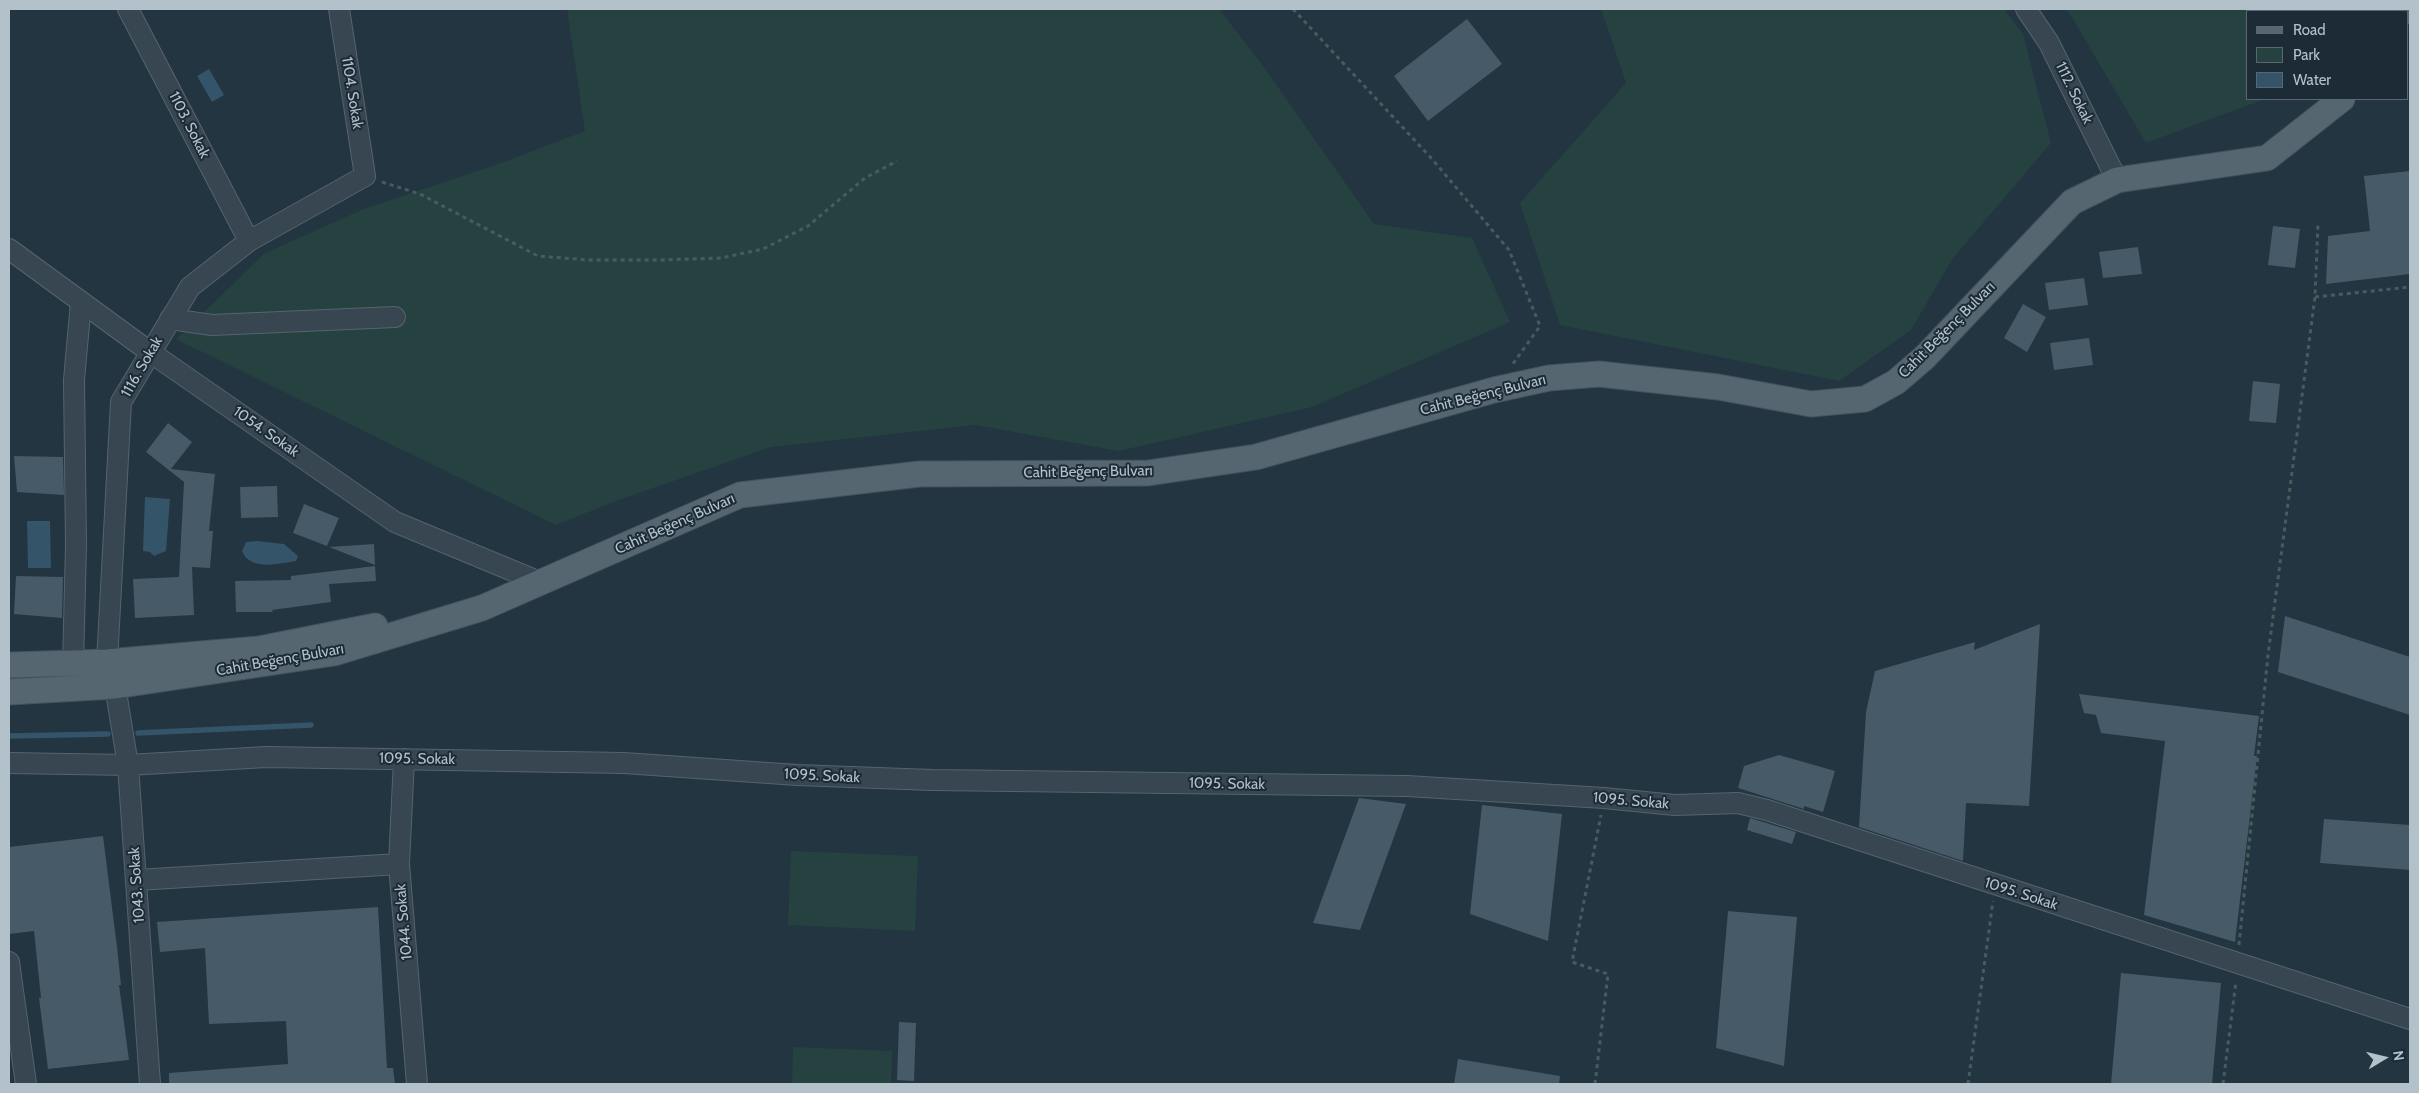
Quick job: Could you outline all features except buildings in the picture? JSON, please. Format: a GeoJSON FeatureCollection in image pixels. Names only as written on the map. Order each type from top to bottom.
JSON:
{"type":"FeatureCollection","features":[{"type":"Feature","properties":{"kind":"main road","name":"Cahit Beğenç Bulvarı"},"geometry":{"type":"LineString","coordinates":[[9,692],[116,686],[334,653],[482,608],[740,494],[919,474],[1148,473],[1256,457],[1494,390],[1549,378],[1599,374],[1718,387],[1811,404],[1865,399],[1896,382],[1925,357],[2072,202],[2118,180],[2267,158],[2341,100]]}},
{"type":"Feature","properties":{"kind":"main road","name":"Cahit Beğenç Bulvarı"},"geometry":{"type":"LineString","coordinates":[[9,665],[107,662],[259,649],[407,620],[542,583]]}},
{"type":"Feature","properties":{"kind":"street","name":"1103. Sokak"},"geometry":{"type":"LineString","coordinates":[[128,9],[249,241]]}},
{"type":"Feature","properties":{"kind":"street","name":"1104. Sokak"},"geometry":{"type":"LineString","coordinates":[[339,9],[365,176]]}},
{"type":"Feature","properties":{"kind":"street","name":"1112. Sokak"},"geometry":{"type":"LineString","coordinates":[[2026,9],[2050,42],[2118,180]]}},
{"type":"Feature","properties":{"kind":"street","name":"1116. Sokak"},"geometry":{"type":"LineString","coordinates":[[107,662],[121,402],[190,287],[249,241],[365,176]]}},
{"type":"Feature","properties":{"kind":"street","name":"1054. Sokak"},"geometry":{"type":"LineString","coordinates":[[9,249],[150,352],[395,522],[542,583]]}},
{"type":"Feature","properties":{"kind":"street"},"geometry":{"type":"LineString","coordinates":[[73,664],[76,545],[74,380],[81,302]]}},
{"type":"Feature","properties":{"kind":"street"},"geometry":{"type":"LineString","coordinates":[[170,319],[212,324],[395,317]]}},
{"type":"Feature","properties":{"kind":"street","name":"1043. Sokak"},"geometry":{"type":"LineString","coordinates":[[107,662],[116,686],[128,765],[150,1084]]}},
{"type":"Feature","properties":{"kind":"street","name":"1095. Sokak"},"geometry":{"type":"LineString","coordinates":[[9,763],[128,765],[266,757],[624,763],[797,775],[932,780],[1407,786],[1604,798],[1675,805],[1738,803],[1767,810],[1995,886],[2410,1019]]}},
{"type":"Feature","properties":{"kind":"street","name":"1044. Sokak"},"geometry":{"type":"LineString","coordinates":[[404,759],[399,864],[417,1084]]}},
{"type":"Feature","properties":{"kind":"street"},"geometry":{"type":"LineString","coordinates":[[137,880],[399,864]]}},
{"type":"Feature","properties":{"kind":"street"},"geometry":{"type":"LineString","coordinates":[[9,962],[26,1084]]}},
{"type":"Feature","properties":{"kind":"path"},"geometry":{"type":"LineString","coordinates":[[1292,9],[1432,159],[1509,250],[1540,326],[1494,390]]}},
{"type":"Feature","properties":{"kind":"path"},"geometry":{"type":"LineString","coordinates":[[365,176],[420,194],[538,256],[588,260],[660,260],[721,258],[763,249],[808,226],[864,178],[897,161]]}},
{"type":"Feature","properties":{"kind":"path"},"geometry":{"type":"LineString","coordinates":[[2223,1084],[2238,963],[2268,654],[2315,297],[2318,223]]}},
{"type":"Feature","properties":{"kind":"path"},"geometry":{"type":"LineString","coordinates":[[2315,297],[2410,287]]}},
{"type":"Feature","properties":{"kind":"path"},"geometry":{"type":"LineString","coordinates":[[1595,1084],[1608,974],[1572,962],[1604,798]]}},
{"type":"Feature","properties":{"kind":"path"},"geometry":{"type":"LineString","coordinates":[[1968,1084],[1995,886]]}},
{"type":"Feature","properties":{"kind":"green space"},"geometry":{"type":"Polygon","coordinates":[[[567,9],[1219,9],[1261,63],[1374,224],[1472,238],[1510,322],[1312,407],[1119,451],[976,425],[771,447],[616,501],[556,525],[176,339],[265,253],[364,209],[504,162],[585,131],[567,9]]]}},
{"type":"Feature","properties":{"kind":"green space"},"geometry":{"type":"Polygon","coordinates":[[[1601,9],[2004,9],[2023,34],[2051,143],[1953,258],[1911,330],[1839,381],[1560,325],[1520,203],[1626,83],[1601,9]]]}},
{"type":"Feature","properties":{"kind":"green space"},"geometry":{"type":"Polygon","coordinates":[[[2067,9],[2360,9],[2246,10],[2246,100],[2262,100],[2146,143],[2067,9]]]}},
{"type":"Feature","properties":{"kind":"green space"},"geometry":{"type":"Polygon","coordinates":[[[791,851],[918,856],[915,931],[788,925],[791,851]]]}},
{"type":"Feature","properties":{"kind":"green space"},"geometry":{"type":"Polygon","coordinates":[[[793,1047],[892,1051],[891,1084],[792,1084],[793,1047]]]}},
{"type":"Feature","properties":{"kind":"water"},"geometry":{"type":"Polygon","coordinates":[[[209,69],[224,95],[212,102],[197,76],[209,69]]]}},
{"type":"Feature","properties":{"kind":"water"},"geometry":{"type":"Polygon","coordinates":[[[145,497],[170,499],[166,551],[154,556],[150,552],[143,551],[145,497]]]}},
{"type":"Feature","properties":{"kind":"water"},"geometry":{"type":"Polygon","coordinates":[[[27,521],[50,521],[51,568],[28,568],[27,521]]]}},
{"type":"Feature","properties":{"kind":"water"},"geometry":{"type":"Polygon","coordinates":[[[257,541],[284,544],[298,556],[296,561],[265,565],[251,561],[242,551],[246,542],[257,541]]]}},
{"type":"Feature","properties":{"kind":"waterway"},"geometry":{"type":"LineString","coordinates":[[138,733],[311,725]]}},
{"type":"Feature","properties":{"kind":"waterway"},"geometry":{"type":"LineString","coordinates":[[9,736],[108,734]]}}]}
